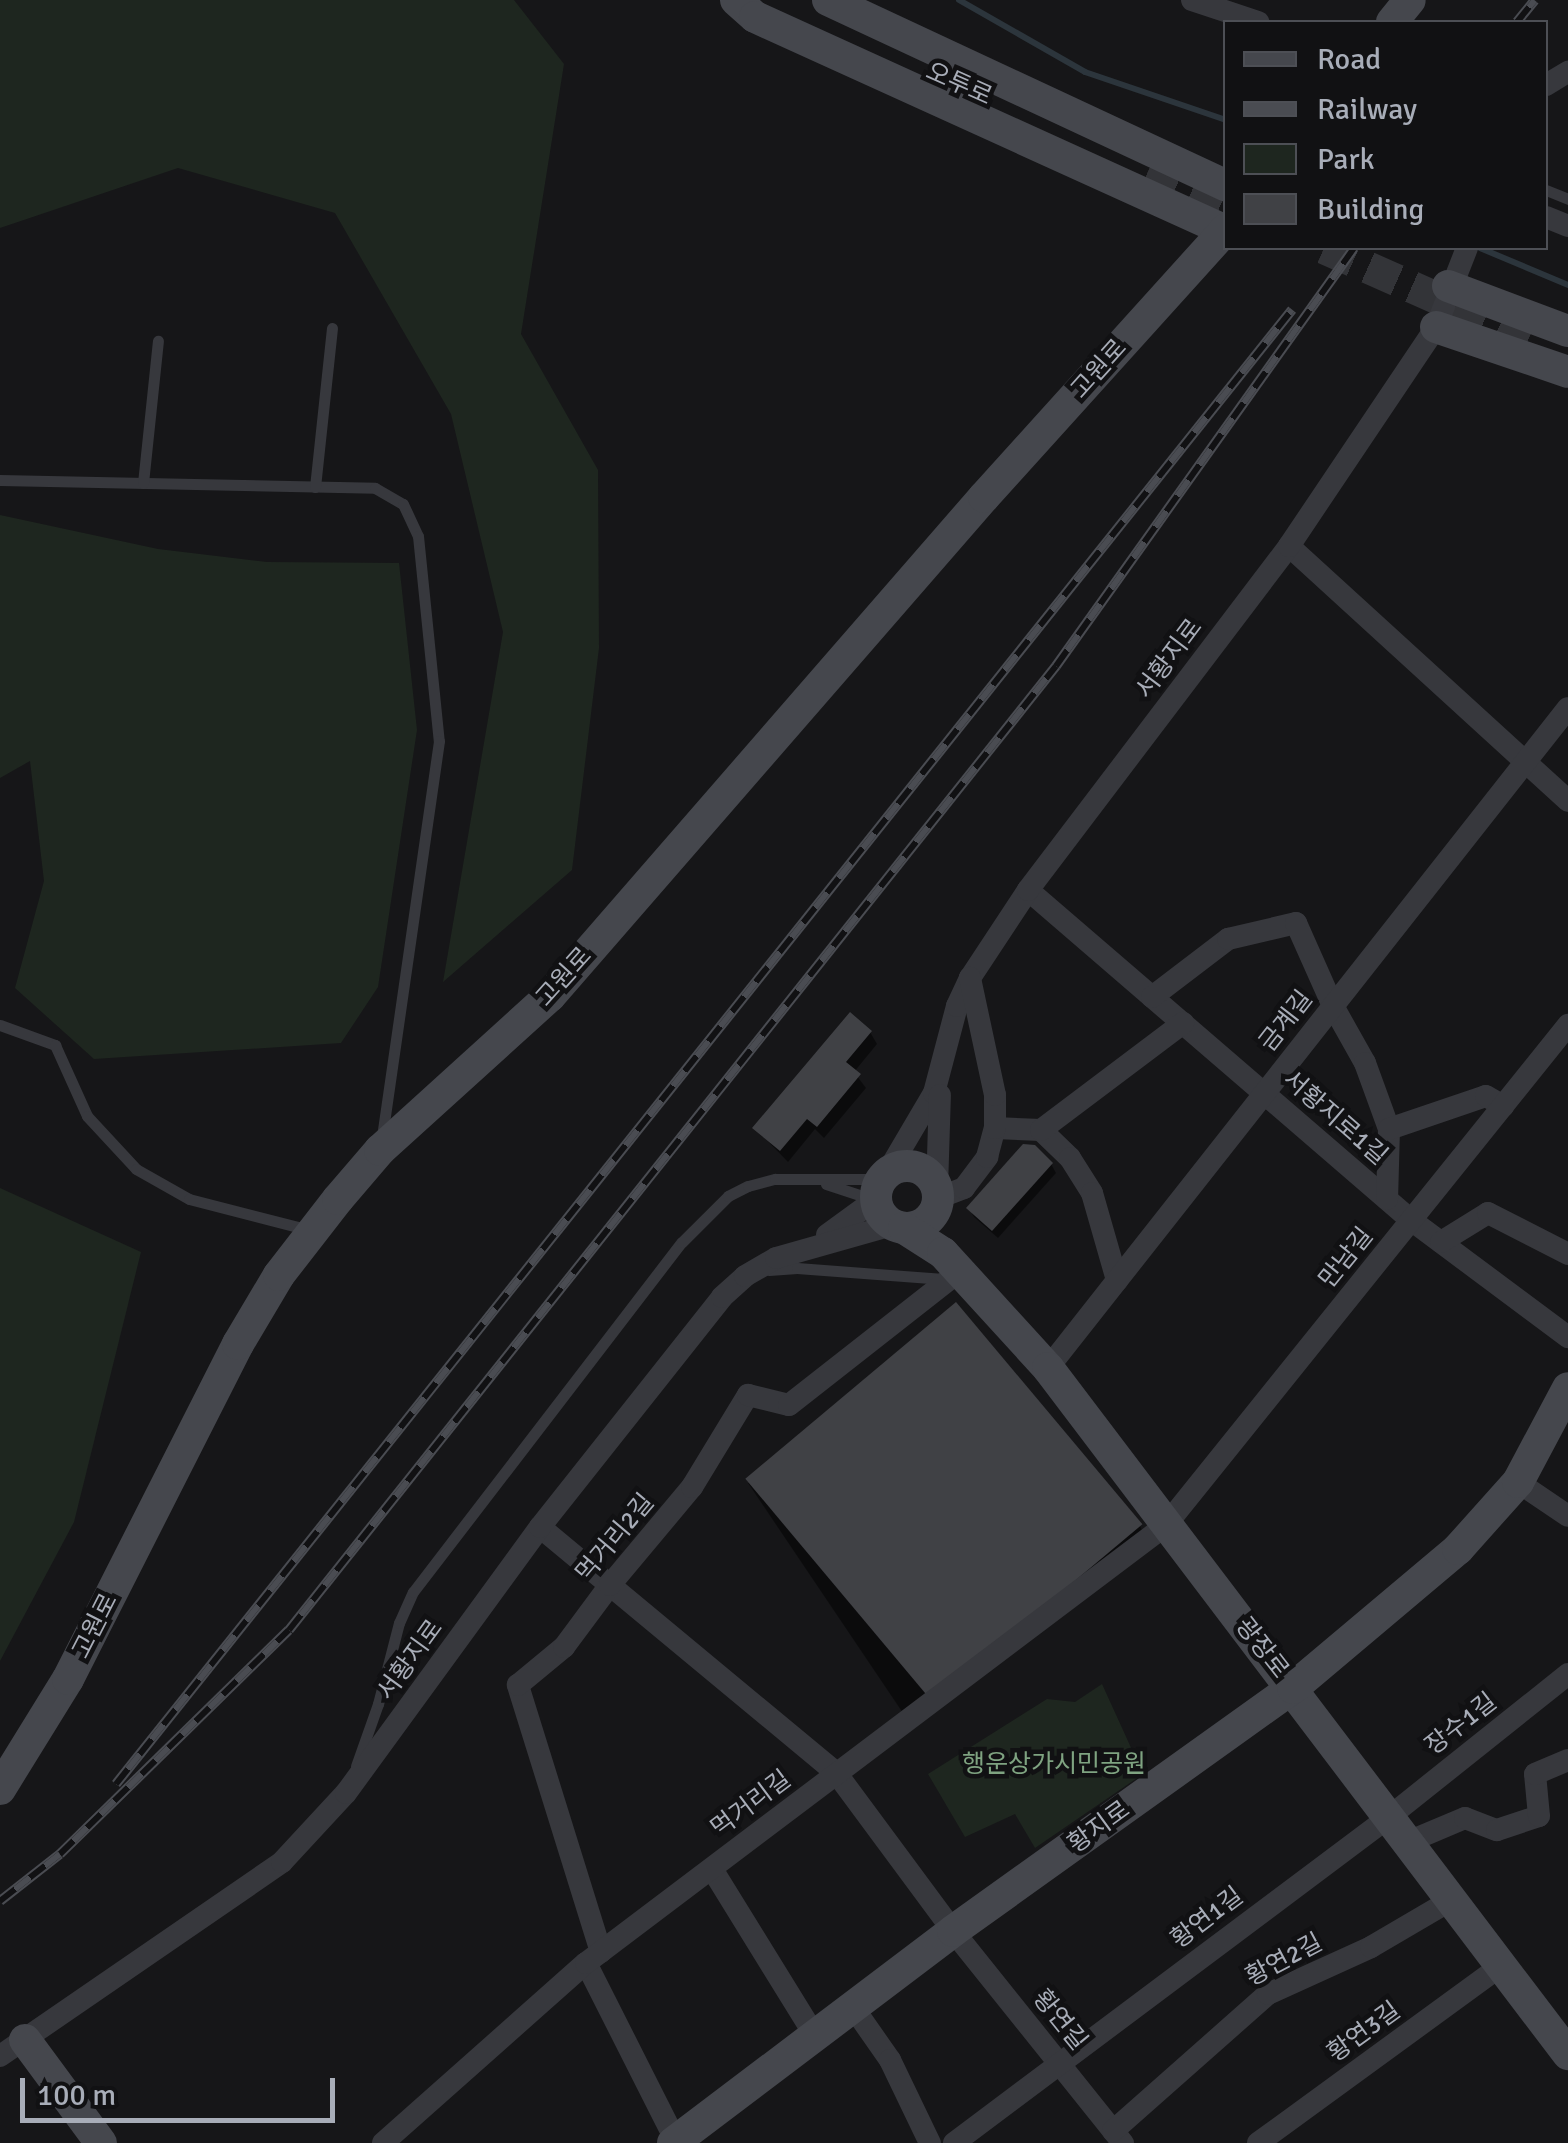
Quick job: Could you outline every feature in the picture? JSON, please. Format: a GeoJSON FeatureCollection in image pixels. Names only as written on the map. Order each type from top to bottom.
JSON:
{"type":"FeatureCollection","features":[{"type":"Feature","properties":{"kind":"street"},"geometry":{"type":"LineString","coordinates":[[736,0],[755,17],[1223,228]]}},
{"type":"Feature","properties":{"kind":"street","name":"오투로"},"geometry":{"type":"LineString","coordinates":[[769,0],[1149,169]]}},
{"type":"Feature","properties":{"kind":"street"},"geometry":{"type":"LineString","coordinates":[[828,0],[1223,185]]}},
{"type":"Feature","properties":{"kind":"street"},"geometry":{"type":"LineString","coordinates":[[1192,0],[1252,20]]}},
{"type":"Feature","properties":{"kind":"street"},"geometry":{"type":"LineString","coordinates":[[1394,20],[1410,0]]}},
{"type":"Feature","properties":{"kind":"street","name":"고원로"},"geometry":{"type":"LineString","coordinates":[[0,1790],[68,1678],[238,1344],[314,1230],[380,1150],[550,996],[984,496],[1223,231]]}},
{"type":"Feature","properties":{"kind":"street","name":"서황지로"},"geometry":{"type":"LineString","coordinates":[[942,1067],[957,1006],[970,978],[1028,890],[1289,546],[1436,327],[1448,286],[1466,250]]}},
{"type":"Feature","properties":{"kind":"street"},"geometry":{"type":"LineString","coordinates":[[1448,286],[1568,332]]}},
{"type":"Feature","properties":{"kind":"street"},"geometry":{"type":"LineString","coordinates":[[1436,327],[1568,372]]}},
{"type":"Feature","properties":{"kind":"street"},"geometry":{"type":"LineString","coordinates":[[1529,340],[1568,354]]}},
{"type":"Feature","properties":{"kind":"street"},"geometry":{"type":"LineString","coordinates":[[1289,546],[1568,801]]}},
{"type":"Feature","properties":{"kind":"street","name":"금계길"},"geometry":{"type":"LineString","coordinates":[[1048,1368],[1568,708]]}},
{"type":"Feature","properties":{"kind":"street","name":"서황지로1길"},"geometry":{"type":"LineString","coordinates":[[1028,890],[1411,1220],[1568,1337]]}},
{"type":"Feature","properties":{"kind":"street"},"geometry":{"type":"LineString","coordinates":[[1152,997],[1228,939],[1296,923],[1333,1006],[1365,1064],[1388,1129],[1387,1199]]}},
{"type":"Feature","properties":{"kind":"street"},"geometry":{"type":"LineString","coordinates":[[888,1201],[924,1223],[937,1198],[964,1188],[987,1157],[995,1128],[995,1095],[970,978]]}},
{"type":"Feature","properties":{"kind":"street"},"geometry":{"type":"LineString","coordinates":[[995,1128],[1041,1130],[1182,1023]]}},
{"type":"Feature","properties":{"kind":"street","name":"만남길"},"geometry":{"type":"LineString","coordinates":[[1166,1525],[1568,1025]]}},
{"type":"Feature","properties":{"kind":"street"},"geometry":{"type":"LineString","coordinates":[[942,1067],[937,1198],[952,1262]]}},
{"type":"Feature","properties":{"kind":"street"},"geometry":{"type":"LineString","coordinates":[[888,1201],[942,1067]]}},
{"type":"Feature","properties":{"kind":"street"},"geometry":{"type":"LineString","coordinates":[[1388,1129],[1486,1096],[1503,1106]]}},
{"type":"Feature","properties":{"kind":"street"},"geometry":{"type":"LineString","coordinates":[[1041,1130],[1070,1158],[1092,1193],[1117,1280]]}},
{"type":"Feature","properties":{"kind":"street"},"geometry":{"type":"LineString","coordinates":[[888,1201],[917,1167],[937,1198]]}},
{"type":"Feature","properties":{"kind":"street","name":"서황지로"},"geometry":{"type":"LineString","coordinates":[[12,2048],[282,1862],[346,1793],[540,1527],[722,1298],[745,1276],[811,1245],[888,1201]]}},
{"type":"Feature","properties":{"kind":"street","name":"광장로"},"geometry":{"type":"LineString","coordinates":[[888,1201],[952,1262],[1048,1368],[1568,2054]]}},
{"type":"Feature","properties":{"kind":"street"},"geometry":{"type":"LineString","coordinates":[[1441,1242],[1488,1213],[1568,1254]]}},
{"type":"Feature","properties":{"kind":"street","name":"먹거리2길"},"geometry":{"type":"LineString","coordinates":[[594,1958],[518,1685],[564,1647],[610,1585],[692,1488],[748,1395],[789,1406],[952,1262]]}},
{"type":"Feature","properties":{"kind":"street","name":"황지로"},"geometry":{"type":"LineString","coordinates":[[674,2142],[954,1932],[1293,1688],[1458,1548],[1518,1482],[1568,1388]]}},
{"type":"Feature","properties":{"kind":"street"},"geometry":{"type":"LineString","coordinates":[[1518,1482],[1568,1516]]}},
{"type":"Feature","properties":{"kind":"street","name":"먹거리길"},"geometry":{"type":"LineString","coordinates":[[383,2143],[594,1958],[1166,1525]]}},
{"type":"Feature","properties":{"kind":"street","name":"황연길"},"geometry":{"type":"LineString","coordinates":[[540,1527],[837,1774],[954,1932],[1118,2137]]}},
{"type":"Feature","properties":{"kind":"street","name":"장수1길"},"geometry":{"type":"LineString","coordinates":[[1399,1829],[1568,1674]]}},
{"type":"Feature","properties":{"kind":"street"},"geometry":{"type":"LineString","coordinates":[[1399,1829],[1465,1818],[1497,1830],[1539,1816],[1535,1774],[1568,1760]]}},
{"type":"Feature","properties":{"kind":"street","name":"황연1길"},"geometry":{"type":"LineString","coordinates":[[954,2143],[1059,2063],[1399,1829]]}},
{"type":"Feature","properties":{"kind":"street"},"geometry":{"type":"LineString","coordinates":[[712,1868],[815,2036]]}},
{"type":"Feature","properties":{"kind":"street","name":"황연2길"},"geometry":{"type":"LineString","coordinates":[[1118,2137],[1268,1994],[1372,1947],[1452,1900]]}},
{"type":"Feature","properties":{"kind":"street"},"geometry":{"type":"LineString","coordinates":[[594,1958],[674,2142]]}},
{"type":"Feature","properties":{"kind":"street","name":"황연3길"},"geometry":{"type":"LineString","coordinates":[[1258,2143],[1501,1966]]}},
{"type":"Feature","properties":{"kind":"street"},"geometry":{"type":"LineString","coordinates":[[854,2007],[890,2060],[930,2143]]}},
{"type":"Feature","properties":{"kind":"street"},"geometry":{"type":"LineString","coordinates":[[12,2048],[101,2143]]}},
{"type":"Feature","properties":{"kind":"lane"},"geometry":{"type":"LineString","coordinates":[[315,486],[332,328]]}},
{"type":"Feature","properties":{"kind":"lane"},"geometry":{"type":"LineString","coordinates":[[143,483],[158,341]]}},
{"type":"Feature","properties":{"kind":"lane"},"geometry":{"type":"LineString","coordinates":[[0,480],[376,488],[403,504],[418,536],[439,741],[380,1150]]}},
{"type":"Feature","properties":{"kind":"lane"},"geometry":{"type":"LineString","coordinates":[[0,1025],[55,1045],[87,1116],[136,1169],[189,1199],[278,1225],[314,1230]]}},
{"type":"Feature","properties":{"kind":"lane"},"geometry":{"type":"LineString","coordinates":[[346,1793],[413,1592],[682,1242],[728,1196],[775,1179],[808,1179],[888,1201]]}},
{"type":"Feature","properties":{"kind":"lane"},"geometry":{"type":"LineString","coordinates":[[808,1179],[888,1201]]}},
{"type":"Feature","properties":{"kind":"lane"},"geometry":{"type":"LineString","coordinates":[[745,1276],[797,1268],[942,1280],[952,1262]]}},
{"type":"Feature","properties":{"kind":"green space"},"geometry":{"type":"Polygon","coordinates":[[[0,0],[514,0],[564,64],[521,334],[598,470],[599,648],[572,870],[443,982],[503,632],[451,414],[335,213],[178,168],[0,228],[0,0]]]}},
{"type":"Feature","properties":{"kind":"green space"},"geometry":{"type":"Polygon","coordinates":[[[0,515],[158,549],[267,562],[399,563],[417,730],[378,987],[341,1043],[94,1059],[15,988],[44,881],[30,761],[0,778],[0,515]]]}},
{"type":"Feature","properties":{"kind":"green space"},"geometry":{"type":"Polygon","coordinates":[[[0,1188],[141,1252],[74,1522],[0,1661],[0,1188]]]}},
{"type":"Feature","properties":{"kind":"green space","name":"행운상가시민공원"},"geometry":{"type":"Polygon","coordinates":[[[1102,1684],[1143,1774],[1035,1848],[1015,1814],[965,1837],[928,1774],[1047,1699],[1075,1702],[1102,1684]]]}},
{"type":"Feature","properties":{"kind":"building"},"geometry":{"type":"Polygon","coordinates":[[[850,1012],[872,1031],[846,1062],[861,1074],[817,1127],[807,1119],[780,1151],[752,1128],[850,1012]]]}},
{"type":"Feature","properties":{"kind":"building"},"geometry":{"type":"Polygon","coordinates":[[[1023,1144],[1035,1145],[1053,1163],[992,1231],[966,1208],[1023,1144]]]}},
{"type":"Feature","properties":{"kind":"building"},"geometry":{"type":"Polygon","coordinates":[[[956,1302],[1142,1524],[932,1701],[745,1479],[956,1302]]]}},
{"type":"Feature","properties":{"kind":"waterway"},"geometry":{"type":"LineString","coordinates":[[959,0],[1085,72],[1223,119]]}},
{"type":"Feature","properties":{"kind":"waterway"},"geometry":{"type":"LineString","coordinates":[[1485,250],[1568,285]]}},
{"type":"Feature","properties":{"kind":"tunnel"},"geometry":{"type":"LineString","coordinates":[[1149,169],[1223,202]]}},
{"type":"Feature","properties":{"kind":"tunnel"},"geometry":{"type":"LineString","coordinates":[[1329,250],[1529,339]]}},
{"type":"Feature","properties":{"kind":"railway"},"geometry":{"type":"LineString","coordinates":[[1519,20],[1535,0]]}},
{"type":"Feature","properties":{"kind":"railway"},"geometry":{"type":"LineString","coordinates":[[0,1901],[60,1854],[289,1630],[1056,666],[1353,250]]}},
{"type":"Feature","properties":{"kind":"railway"},"geometry":{"type":"LineString","coordinates":[[116,1784],[1292,310]]}}]}
